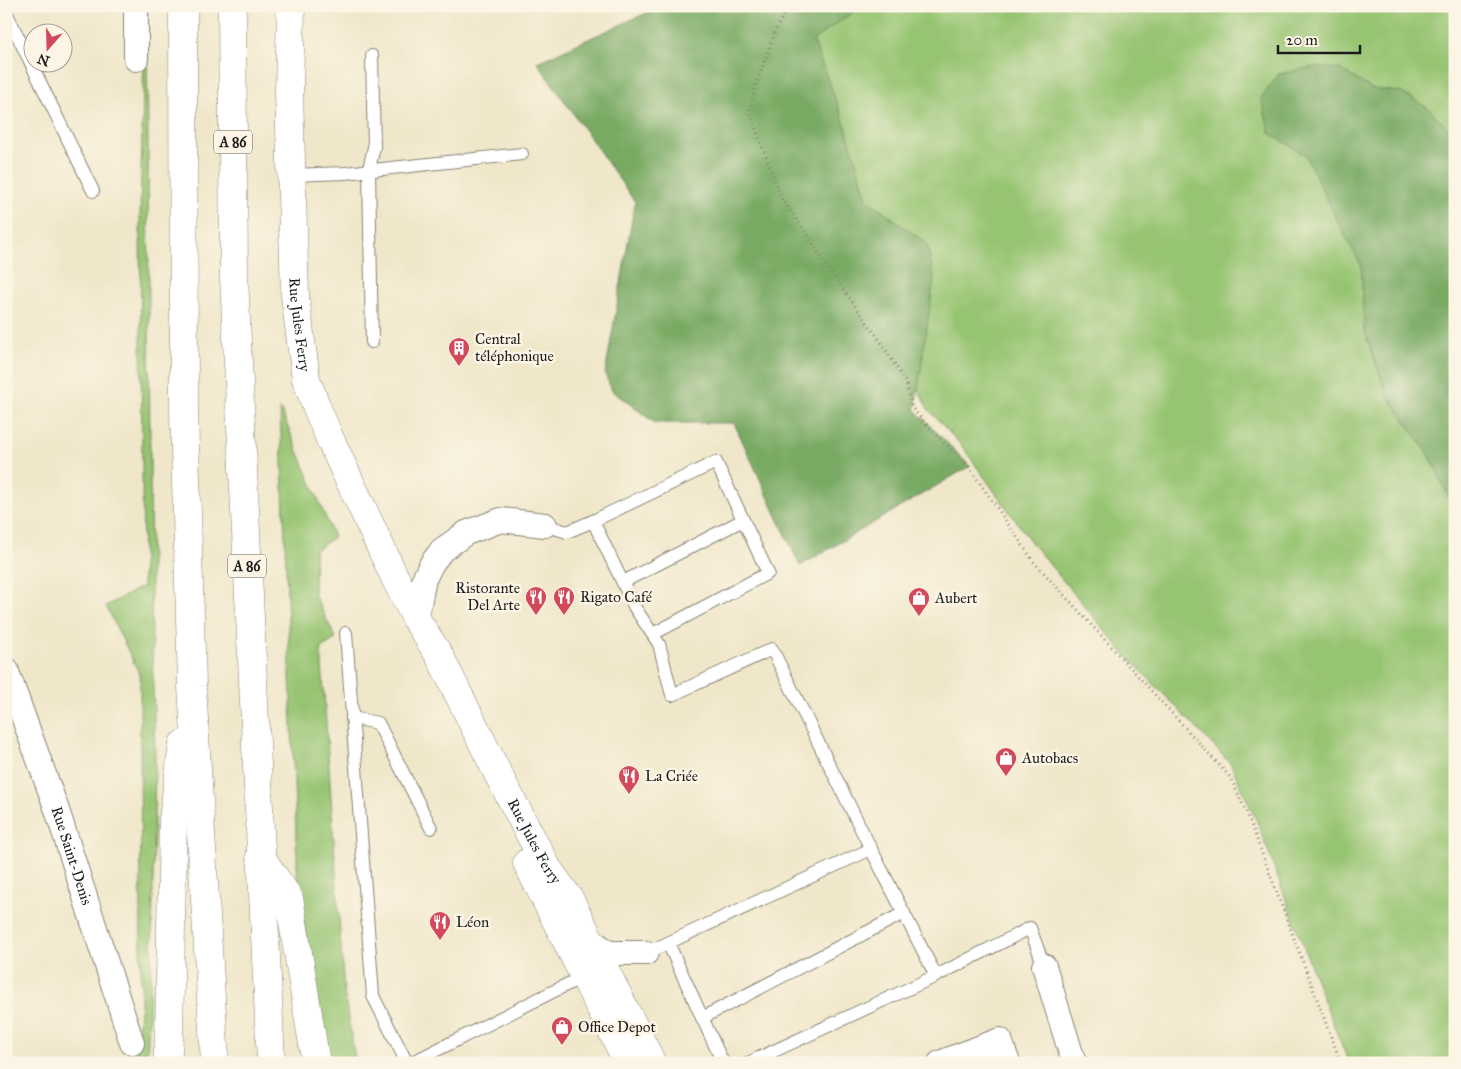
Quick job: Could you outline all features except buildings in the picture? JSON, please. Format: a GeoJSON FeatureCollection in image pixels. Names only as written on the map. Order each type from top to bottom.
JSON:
{"type":"FeatureCollection","features":[{"type":"Feature","properties":{"kind":"main road"},"geometry":{"type":"LineString","coordinates":[[183,6],[184,412],[192,686],[215,1063]]}},
{"type":"Feature","properties":{"kind":"main road","name":"A 86"},"geometry":{"type":"LineString","coordinates":[[232,6],[234,277],[271,1063]]}},
{"type":"Feature","properties":{"kind":"main road","name":"Rue Jules Ferry"},"geometry":{"type":"LineString","coordinates":[[291,6],[289,93],[295,296],[306,379],[330,439],[396,580],[416,619],[439,654],[498,774],[548,868],[569,898],[652,1063]]}},
{"type":"Feature","properties":{"kind":"main road","name":"Rue Jules Ferry"},"geometry":{"type":"LineString","coordinates":[[416,619],[427,661],[628,1063]]}},
{"type":"Feature","properties":{"kind":"main road"},"geometry":{"type":"LineString","coordinates":[[167,1063],[173,819],[192,686]]}},
{"type":"Feature","properties":{"kind":"main road"},"geometry":{"type":"LineString","coordinates":[[260,856],[289,898],[316,1063]]}},
{"type":"Feature","properties":{"kind":"street"},"geometry":{"type":"LineString","coordinates":[[136,6],[136,59]]}},
{"type":"Feature","properties":{"kind":"street"},"geometry":{"type":"LineString","coordinates":[[416,619],[424,579],[432,563],[442,550],[466,532],[501,520],[545,525]]}},
{"type":"Feature","properties":{"kind":"street","name":"Rue Saint-Denis"},"geometry":{"type":"LineString","coordinates":[[8,680],[56,810],[132,1044]]}},
{"type":"Feature","properties":{"kind":"street"},"geometry":{"type":"LineString","coordinates":[[589,939],[609,953],[646,953]]}},
{"type":"Feature","properties":{"kind":"street"},"geometry":{"type":"LineString","coordinates":[[616,992],[615,976],[646,953]]}},
{"type":"Feature","properties":{"kind":"street"},"geometry":{"type":"LineString","coordinates":[[1044,966],[1074,1063]]}},
{"type":"Feature","properties":{"kind":"street"},"geometry":{"type":"LineString","coordinates":[[940,1063],[1000,1040],[1008,1063]]}},
{"type":"Feature","properties":{"kind":"lane"},"geometry":{"type":"LineString","coordinates":[[6,12],[92,191]]}},
{"type":"Feature","properties":{"kind":"lane"},"geometry":{"type":"LineString","coordinates":[[372,56],[374,147],[369,169],[372,342]]}},
{"type":"Feature","properties":{"kind":"lane"},"geometry":{"type":"LineString","coordinates":[[291,175],[345,173],[522,154]]}},
{"type":"Feature","properties":{"kind":"lane"},"geometry":{"type":"LineString","coordinates":[[545,525],[567,532],[716,462],[768,573],[653,634]]}},
{"type":"Feature","properties":{"kind":"lane"},"geometry":{"type":"LineString","coordinates":[[623,582],[743,520]]}},
{"type":"Feature","properties":{"kind":"lane"},"geometry":{"type":"LineString","coordinates":[[593,521],[635,608],[660,644],[672,695],[772,649],[936,976]]}},
{"type":"Feature","properties":{"kind":"lane"},"geometry":{"type":"LineString","coordinates":[[346,633],[373,996],[406,1063]]}},
{"type":"Feature","properties":{"kind":"lane"},"geometry":{"type":"LineString","coordinates":[[352,718],[378,723],[430,828]]}},
{"type":"Feature","properties":{"kind":"lane"},"geometry":{"type":"LineString","coordinates":[[646,953],[871,849]]}},
{"type":"Feature","properties":{"kind":"lane"},"geometry":{"type":"LineString","coordinates":[[702,1018],[904,914]]}},
{"type":"Feature","properties":{"kind":"lane"},"geometry":{"type":"LineString","coordinates":[[748,1063],[936,976],[1030,928],[1044,966]]}},
{"type":"Feature","properties":{"kind":"lane"},"geometry":{"type":"LineString","coordinates":[[668,943],[723,1063]]}},
{"type":"Feature","properties":{"kind":"lane"},"geometry":{"type":"LineString","coordinates":[[411,1063],[584,976]]}},
{"type":"Feature","properties":{"kind":"path"},"geometry":{"type":"LineString","coordinates":[[788,6],[775,32],[756,85],[750,110],[782,199],[807,234],[823,261],[883,345],[906,383],[912,408],[936,435],[967,464],[1034,562],[1230,777],[1251,825],[1341,1063]]}},
{"type":"Feature","properties":{"kind":"green space"},"geometry":{"type":"Polygon","coordinates":[[[145,6],[147,6],[151,597],[155,755],[152,955],[147,1063],[135,1063],[141,1002],[140,675],[106,606],[143,586],[140,217],[145,6]]]}},
{"type":"Feature","properties":{"kind":"green space"},"geometry":{"type":"Polygon","coordinates":[[[662,6],[862,6],[813,40],[846,127],[867,199],[927,244],[934,278],[915,410],[970,466],[800,566],[734,423],[655,423],[612,391],[605,374],[635,202],[537,62],[662,6]]]}},
{"type":"Feature","properties":{"kind":"green space"},"geometry":{"type":"Polygon","coordinates":[[[800,6],[1455,6],[1455,1063],[1349,1063],[1256,819],[1230,763],[1124,653],[1034,546],[961,445],[928,409],[913,378],[800,6]]]}},
{"type":"Feature","properties":{"kind":"green space"},"geometry":{"type":"Polygon","coordinates":[[[1312,67],[1340,69],[1372,89],[1401,92],[1428,108],[1455,137],[1455,595],[1448,565],[1452,505],[1430,456],[1387,395],[1364,330],[1361,265],[1306,156],[1270,133],[1261,98],[1279,74],[1312,67]]]}},
{"type":"Feature","properties":{"kind":"green space"},"geometry":{"type":"Polygon","coordinates":[[[280,408],[334,537],[315,550],[314,594],[336,639],[321,648],[344,992],[356,1063],[328,1063],[298,889],[280,408]]]}},
{"type":"Feature","properties":{"kind":"place","name":"Central téléphonique"},"geometry":{"type":"Point","coordinates":[459,367]}},
{"type":"Feature","properties":{"kind":"place","name":"Ristorante Del Arte"},"geometry":{"type":"Point","coordinates":[536,616]}},
{"type":"Feature","properties":{"kind":"place","name":"Rigato Café"},"geometry":{"type":"Point","coordinates":[564,616]}},
{"type":"Feature","properties":{"kind":"place","name":"Aubert"},"geometry":{"type":"Point","coordinates":[919,617]}},
{"type":"Feature","properties":{"kind":"place","name":"Autobacs"},"geometry":{"type":"Point","coordinates":[1006,777]}},
{"type":"Feature","properties":{"kind":"place","name":"La Criée"},"geometry":{"type":"Point","coordinates":[629,795]}},
{"type":"Feature","properties":{"kind":"place","name":"Léon"},"geometry":{"type":"Point","coordinates":[440,941]}},
{"type":"Feature","properties":{"kind":"place","name":"Office Depot"},"geometry":{"type":"Point","coordinates":[562,1046]}}]}
